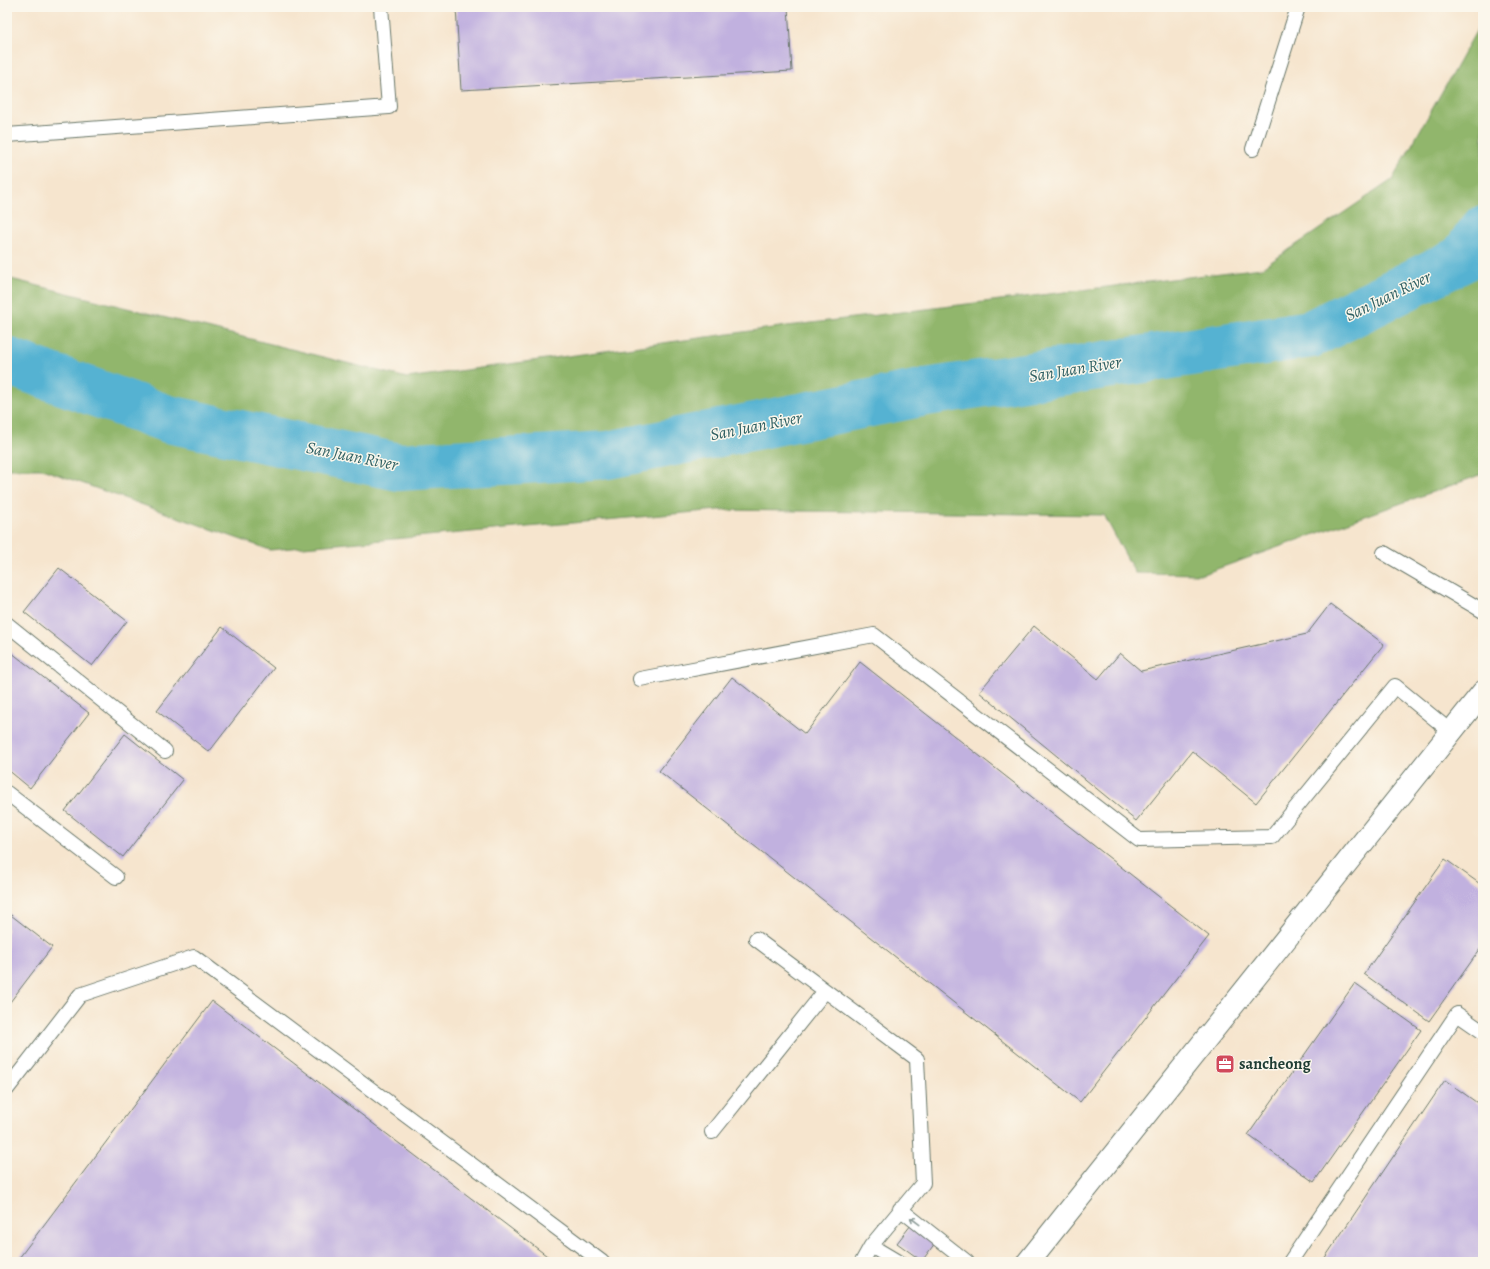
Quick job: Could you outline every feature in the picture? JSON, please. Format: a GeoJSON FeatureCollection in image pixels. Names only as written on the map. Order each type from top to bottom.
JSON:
{"type":"FeatureCollection","features":[{"type":"Feature","properties":{"kind":"street"},"geometry":{"type":"LineString","coordinates":[[1028,1262],[1483,692]]}},
{"type":"Feature","properties":{"kind":"lane"},"geometry":{"type":"LineString","coordinates":[[7,135],[389,107],[381,7]]}},
{"type":"Feature","properties":{"kind":"lane"},"geometry":{"type":"LineString","coordinates":[[1253,149],[1298,7]]}},
{"type":"Feature","properties":{"kind":"lane"},"geometry":{"type":"LineString","coordinates":[[1384,553],[1483,611]]}},
{"type":"Feature","properties":{"kind":"lane"},"geometry":{"type":"LineString","coordinates":[[7,624],[165,751]]}},
{"type":"Feature","properties":{"kind":"lane"},"geometry":{"type":"LineString","coordinates":[[640,679],[874,635],[1139,840],[1272,837],[1395,686],[1451,732]]}},
{"type":"Feature","properties":{"kind":"lane"},"geometry":{"type":"LineString","coordinates":[[7,793],[116,877]]}},
{"type":"Feature","properties":{"kind":"lane"},"geometry":{"type":"LineString","coordinates":[[756,939],[917,1059],[923,1183],[871,1246],[862,1262]]}},
{"type":"Feature","properties":{"kind":"lane"},"geometry":{"type":"LineString","coordinates":[[7,1088],[80,995],[194,958],[602,1262]]}},
{"type":"Feature","properties":{"kind":"lane"},"geometry":{"type":"LineString","coordinates":[[712,1132],[825,991]]}},
{"type":"Feature","properties":{"kind":"lane"},"geometry":{"type":"LineString","coordinates":[[1290,1262],[1457,1014],[1483,1032]]}},
{"type":"Feature","properties":{"kind":"lane"},"geometry":{"type":"LineString","coordinates":[[900,1209],[951,1257],[967,1262]]}},
{"type":"Feature","properties":{"kind":"lane"},"geometry":{"type":"LineString","coordinates":[[871,1246],[898,1262]]}},
{"type":"Feature","properties":{"kind":"green space"},"geometry":{"type":"Polygon","coordinates":[[[1483,19],[1483,474],[1203,574],[1135,573],[1104,515],[718,510],[270,550],[42,469],[7,469],[7,278],[407,378],[787,326],[1262,268],[1392,180],[1483,19]]]}},
{"type":"Feature","properties":{"kind":"building"},"geometry":{"type":"Polygon","coordinates":[[[456,7],[788,7],[792,71],[461,90],[456,7]]]}},
{"type":"Feature","properties":{"kind":"building"},"geometry":{"type":"Polygon","coordinates":[[[59,568],[127,621],[92,666],[24,612],[59,568]]]}},
{"type":"Feature","properties":{"kind":"building"},"geometry":{"type":"Polygon","coordinates":[[[1330,604],[1384,644],[1256,803],[1192,751],[1136,821],[979,692],[1034,626],[1098,679],[1120,653],[1141,671],[1307,634],[1330,604]]]}},
{"type":"Feature","properties":{"kind":"building"},"geometry":{"type":"Polygon","coordinates":[[[222,627],[274,668],[209,752],[157,711],[222,627]]]}},
{"type":"Feature","properties":{"kind":"building"},"geometry":{"type":"Polygon","coordinates":[[[7,649],[89,713],[30,788],[7,769],[7,649]]]}},
{"type":"Feature","properties":{"kind":"building"},"geometry":{"type":"Polygon","coordinates":[[[860,662],[1209,936],[1080,1102],[659,771],[732,677],[805,734],[860,662]]]}},
{"type":"Feature","properties":{"kind":"building"},"geometry":{"type":"Polygon","coordinates":[[[125,734],[183,780],[123,857],[65,811],[125,734]]]}},
{"type":"Feature","properties":{"kind":"building"},"geometry":{"type":"Polygon","coordinates":[[[1445,859],[1483,886],[1483,945],[1429,1021],[1364,974],[1445,859]]]}},
{"type":"Feature","properties":{"kind":"building"},"geometry":{"type":"Polygon","coordinates":[[[7,912],[52,947],[7,1006],[7,912]]]}},
{"type":"Feature","properties":{"kind":"building"},"geometry":{"type":"Polygon","coordinates":[[[1355,983],[1421,1030],[1314,1182],[1248,1135],[1355,983]]]}},
{"type":"Feature","properties":{"kind":"building"},"geometry":{"type":"Polygon","coordinates":[[[212,1001],[555,1262],[16,1262],[212,1001]]]}},
{"type":"Feature","properties":{"kind":"building"},"geometry":{"type":"Polygon","coordinates":[[[1445,1080],[1483,1107],[1483,1262],[1322,1262],[1445,1080]]]}},
{"type":"Feature","properties":{"kind":"building"},"geometry":{"type":"Polygon","coordinates":[[[911,1225],[935,1243],[922,1261],[897,1243],[911,1225]]]}},
{"type":"Feature","properties":{"kind":"waterway","name":"San Juan River"},"geometry":{"type":"LineString","coordinates":[[7,361],[168,419],[399,467],[608,455],[926,392],[1311,334],[1462,259],[1483,230]]}},
{"type":"Feature","properties":{"kind":"place","name":"sancheong"},"geometry":{"type":"Point","coordinates":[1225,1064]}}]}
